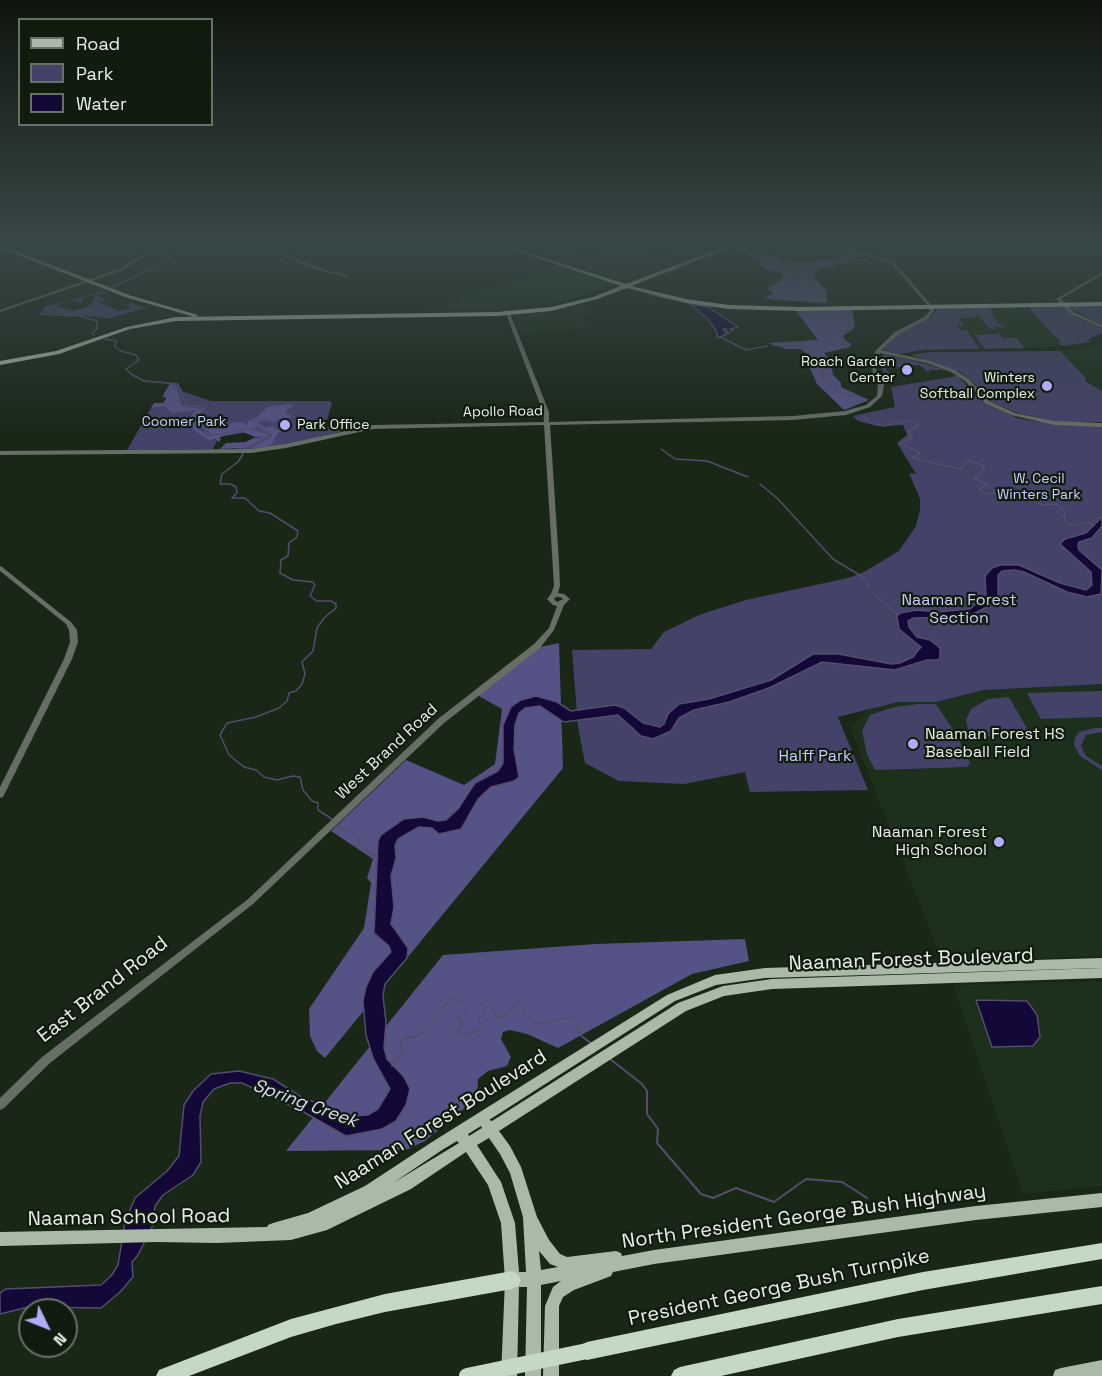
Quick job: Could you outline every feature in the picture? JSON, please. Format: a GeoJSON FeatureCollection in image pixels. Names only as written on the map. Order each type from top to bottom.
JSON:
{"type":"FeatureCollection","features":[{"type":"Feature","properties":{"kind":"highway","name":"President George Bush Turnpike"},"geometry":{"type":"LineString","coordinates":[[467,1376],[913,1283],[1102,1251]]}},
{"type":"Feature","properties":{"kind":"highway"},"geometry":{"type":"LineString","coordinates":[[165,1376],[291,1328],[385,1303],[512,1280]]}},
{"type":"Feature","properties":{"kind":"highway"},"geometry":{"type":"LineString","coordinates":[[680,1376],[898,1329],[1102,1295]]}},
{"type":"Feature","properties":{"kind":"main road"},"geometry":{"type":"LineString","coordinates":[[154,308],[172,315],[203,318],[447,314],[507,312],[535,308]]}},
{"type":"Feature","properties":{"kind":"main road"},"geometry":{"type":"LineString","coordinates":[[167,308],[193,317]]}},
{"type":"Feature","properties":{"kind":"main road"},"geometry":{"type":"LineString","coordinates":[[179,308],[225,314]]}},
{"type":"Feature","properties":{"kind":"main road"},"geometry":{"type":"LineString","coordinates":[[763,308],[803,308]]}},
{"type":"Feature","properties":{"kind":"main road"},"geometry":{"type":"LineString","coordinates":[[0,361],[57,353],[141,325],[193,317],[225,314],[447,314]]}},
{"type":"Feature","properties":{"kind":"main road"},"geometry":{"type":"LineString","coordinates":[[0,361],[54,351],[126,326],[172,315]]}},
{"type":"Feature","properties":{"kind":"main road","name":"Naaman Forest Boulevard"},"geometry":{"type":"LineString","coordinates":[[259,1234],[310,1219],[351,1201],[482,1119],[571,1069],[633,1030],[673,998],[715,980],[765,973],[1102,963]]}},
{"type":"Feature","properties":{"kind":"main road","name":"Naaman Forest Boulevard"},"geometry":{"type":"LineString","coordinates":[[633,1030],[723,991],[772,984],[1102,973]]}},
{"type":"Feature","properties":{"kind":"main road"},"geometry":{"type":"LineString","coordinates":[[673,998],[682,1007]]}},
{"type":"Feature","properties":{"kind":"main road","name":"Naaman Forest Boulevard"},"geometry":{"type":"LineString","coordinates":[[259,1234],[291,1233],[322,1225],[406,1184],[491,1130],[571,1069]]}},
{"type":"Feature","properties":{"kind":"main road"},"geometry":{"type":"LineString","coordinates":[[482,1119],[516,1171],[530,1217],[549,1253],[555,1259],[567,1264],[645,1254],[654,1257]]}},
{"type":"Feature","properties":{"kind":"main road"},"geometry":{"type":"LineString","coordinates":[[459,1133],[494,1182],[508,1223],[512,1280],[509,1376]]}},
{"type":"Feature","properties":{"kind":"main road","name":"North President George Bush Highway"},"geometry":{"type":"LineString","coordinates":[[512,1280],[534,1279],[654,1257],[976,1213],[1102,1200]]}},
{"type":"Feature","properties":{"kind":"main road"},"geometry":{"type":"LineString","coordinates":[[530,1217],[534,1279],[533,1376]]}},
{"type":"Feature","properties":{"kind":"main road","name":"Naaman School Road"},"geometry":{"type":"LineString","coordinates":[[0,1239],[259,1234]]}},
{"type":"Feature","properties":{"kind":"main road"},"geometry":{"type":"LineString","coordinates":[[551,1376],[552,1306],[558,1292],[584,1278],[643,1264],[654,1257]]}},
{"type":"Feature","properties":{"kind":"main road"},"geometry":{"type":"LineString","coordinates":[[1061,1376],[1102,1368]]}},
{"type":"Feature","properties":{"kind":"street"},"geometry":{"type":"LineString","coordinates":[[878,351],[897,333],[929,316],[929,308]]}},
{"type":"Feature","properties":{"kind":"street"},"geometry":{"type":"LineString","coordinates":[[1069,308],[1078,316],[1102,327]]}},
{"type":"Feature","properties":{"kind":"street","name":"West Brand Road"},"geometry":{"type":"LineString","coordinates":[[236,914],[441,721],[537,646],[552,629],[557,614],[558,599],[547,423],[542,400],[507,312]]}},
{"type":"Feature","properties":{"kind":"street"},"geometry":{"type":"LineString","coordinates":[[878,351],[928,362],[951,370],[967,380],[987,402],[1013,414],[1054,423],[1102,425]]}},
{"type":"Feature","properties":{"kind":"street","name":"Apollo Road"},"geometry":{"type":"LineString","coordinates":[[0,453],[251,451],[279,448],[373,427],[793,418],[846,413],[868,406],[879,396],[881,385],[875,373],[873,361],[878,351]]}},
{"type":"Feature","properties":{"kind":"street"},"geometry":{"type":"LineString","coordinates":[[0,568],[69,623],[73,630],[74,642],[68,659],[0,795]]}},
{"type":"Feature","properties":{"kind":"street","name":"East Brand Road"},"geometry":{"type":"LineString","coordinates":[[0,1105],[46,1060],[236,914]]}},
{"type":"Feature","properties":{"kind":"shaded area"},"geometry":{"type":"Polygon","coordinates":[[[433,308],[518,308],[501,310],[425,311],[433,308]]]}},
{"type":"Feature","properties":{"kind":"shaded area"},"geometry":{"type":"Polygon","coordinates":[[[555,308],[587,308],[594,313],[581,317],[593,325],[555,332],[521,334],[514,315],[555,308]]]}},
{"type":"Feature","properties":{"kind":"shaded area"},"geometry":{"type":"Polygon","coordinates":[[[942,308],[1029,308],[1052,335],[1062,342],[1059,343],[1062,346],[981,349],[966,330],[960,330],[942,308]]]}},
{"type":"Feature","properties":{"kind":"shaded area"},"geometry":{"type":"Polygon","coordinates":[[[852,310],[855,327],[843,336],[851,344],[850,347],[824,353],[831,362],[833,375],[841,383],[841,387],[869,400],[844,410],[817,384],[810,368],[813,364],[809,355],[800,349],[787,349],[768,343],[818,340],[796,311],[852,310]]]}},
{"type":"Feature","properties":{"kind":"shaded area"},"geometry":{"type":"Polygon","coordinates":[[[1102,342],[1102,391],[1090,383],[1059,350],[1090,348],[1102,342]]]}},
{"type":"Feature","properties":{"kind":"shaded area"},"geometry":{"type":"Polygon","coordinates":[[[170,384],[176,385],[182,406],[203,409],[195,418],[199,429],[207,436],[251,429],[267,434],[268,437],[244,448],[220,449],[226,443],[246,442],[254,438],[260,439],[261,436],[255,437],[243,432],[223,436],[219,438],[221,439],[219,442],[215,439],[209,440],[186,425],[195,420],[188,418],[197,410],[172,413],[164,406],[151,408],[154,403],[163,403],[167,398],[163,397],[170,384]]]}},
{"type":"Feature","properties":{"kind":"shaded area"},"geometry":{"type":"Polygon","coordinates":[[[290,404],[295,406],[287,409],[285,413],[294,417],[280,418],[272,423],[267,420],[258,423],[266,428],[272,426],[281,431],[276,435],[272,444],[266,447],[251,448],[273,435],[259,427],[211,435],[202,425],[202,420],[207,419],[223,430],[233,422],[243,422],[247,426],[248,421],[257,417],[268,407],[290,404]]]}},
{"type":"Feature","properties":{"kind":"shaded area"},"geometry":{"type":"Polygon","coordinates":[[[559,643],[563,768],[325,1058],[317,1051],[310,1036],[309,1009],[364,928],[371,883],[367,878],[373,859],[331,831],[406,760],[464,785],[495,764],[502,709],[477,695],[540,647],[559,643]]]}},
{"type":"Feature","properties":{"kind":"shaded area","name":"Naaman Forest High School"},"geometry":{"type":"Polygon","coordinates":[[[1102,684],[1102,956],[942,961],[850,727],[869,709],[898,702],[936,702],[984,690],[1102,684]]]}},
{"type":"Feature","properties":{"kind":"shaded area"},"geometry":{"type":"Polygon","coordinates":[[[745,939],[749,961],[692,974],[558,1048],[527,1034],[510,1030],[503,1032],[501,1039],[511,1057],[507,1066],[488,1071],[478,1079],[477,1098],[425,1141],[406,1150],[286,1151],[443,955],[596,944],[745,939]]]}},
{"type":"Feature","properties":{"kind":"shaded area"},"geometry":{"type":"Polygon","coordinates":[[[1102,981],[1102,1186],[1023,1194],[953,985],[1102,981]]]}},
{"type":"Feature","properties":{"kind":"green space"},"geometry":{"type":"Polygon","coordinates":[[[42,308],[64,308],[73,311],[82,308],[113,308],[119,311],[144,308],[111,318],[43,313],[46,309],[42,308]]]}},
{"type":"Feature","properties":{"kind":"green space"},"geometry":{"type":"Polygon","coordinates":[[[989,308],[994,313],[991,314],[998,322],[996,323],[1006,327],[994,327],[1003,338],[1016,338],[1025,348],[985,349],[975,335],[999,334],[995,329],[990,329],[979,316],[958,319],[965,325],[957,326],[960,330],[966,330],[980,349],[923,350],[899,354],[882,349],[900,333],[932,316],[935,310],[934,316],[936,309],[989,308]]]}},
{"type":"Feature","properties":{"kind":"green space"},"geometry":{"type":"Polygon","coordinates":[[[1029,308],[1064,308],[1077,318],[1102,328],[1102,333],[1087,340],[1091,342],[1062,346],[1058,342],[1061,341],[1029,308]]]}},
{"type":"Feature","properties":{"kind":"green space"},"geometry":{"type":"Polygon","coordinates":[[[1071,308],[1102,308],[1102,325],[1071,308]]]}},
{"type":"Feature","properties":{"kind":"green space","name":"W. Cecil Winters Park"},"geometry":{"type":"Polygon","coordinates":[[[1060,351],[1086,378],[1085,381],[1102,391],[1102,422],[1056,422],[1014,412],[990,401],[971,380],[960,372],[911,355],[930,352],[1060,351]]]}},
{"type":"Feature","properties":{"kind":"green space"},"geometry":{"type":"Polygon","coordinates":[[[883,354],[945,370],[929,370],[930,373],[919,365],[900,367],[885,369],[895,377],[887,377],[882,369],[883,354]]]}},
{"type":"Feature","properties":{"kind":"green space","name":"Naaman Forest Section"},"geometry":{"type":"Polygon","coordinates":[[[958,376],[980,400],[1017,418],[1057,425],[1102,426],[1102,684],[984,690],[936,702],[898,702],[838,717],[868,790],[750,792],[745,772],[684,784],[619,781],[585,763],[578,726],[572,650],[651,649],[664,632],[699,615],[746,600],[848,578],[864,572],[899,551],[916,526],[920,510],[920,499],[909,473],[916,474],[897,443],[907,435],[903,425],[879,426],[858,421],[853,416],[895,407],[891,387],[958,376]]]}},
{"type":"Feature","properties":{"kind":"green space","name":"Coomer Park"},"geometry":{"type":"Polygon","coordinates":[[[170,383],[178,384],[182,391],[211,401],[330,401],[332,403],[325,427],[349,427],[346,430],[302,442],[254,449],[237,449],[239,445],[256,437],[249,432],[212,438],[217,441],[213,449],[127,450],[154,403],[163,403],[167,398],[163,397],[170,383]]]}},
{"type":"Feature","properties":{"kind":"green space"},"geometry":{"type":"Polygon","coordinates":[[[1102,691],[1102,717],[1041,719],[1027,693],[1102,691]]]}},
{"type":"Feature","properties":{"kind":"green space"},"geometry":{"type":"Polygon","coordinates":[[[1009,697],[1029,732],[1026,735],[970,737],[966,720],[971,709],[988,699],[1009,697]]]}},
{"type":"Feature","properties":{"kind":"green space","name":"Naaman Forest HS Baseball Field"},"geometry":{"type":"Polygon","coordinates":[[[936,704],[956,734],[970,763],[967,767],[875,770],[867,754],[862,731],[870,715],[894,707],[936,704]]]}},
{"type":"Feature","properties":{"kind":"green space"},"geometry":{"type":"Polygon","coordinates":[[[1102,728],[1102,732],[1086,735],[1081,746],[1086,756],[1102,766],[1102,770],[1080,756],[1074,745],[1079,732],[1102,728]]]}},
{"type":"Feature","properties":{"kind":"water"},"geometry":{"type":"Polygon","coordinates":[[[695,308],[710,308],[738,327],[730,329],[733,330],[729,333],[725,331],[727,329],[723,329],[727,334],[718,338],[716,330],[695,308]]]}},
{"type":"Feature","properties":{"kind":"water","name":"Spring Creek"},"geometry":{"type":"Polygon","coordinates":[[[1102,517],[1102,526],[1092,538],[1079,542],[1078,546],[1079,550],[1102,570],[1101,594],[1087,597],[1067,592],[1024,572],[1002,571],[998,575],[998,598],[989,606],[973,614],[960,617],[914,618],[908,621],[909,627],[917,637],[930,640],[940,648],[940,658],[937,660],[927,660],[895,670],[822,662],[769,688],[729,702],[694,710],[679,718],[671,731],[653,739],[641,736],[618,715],[564,722],[540,706],[525,708],[519,713],[515,725],[514,749],[519,777],[514,781],[491,787],[478,799],[461,829],[439,834],[432,828],[419,827],[398,839],[395,845],[396,858],[391,876],[394,907],[391,924],[408,948],[407,958],[385,984],[383,996],[386,1022],[384,1048],[387,1059],[404,1077],[410,1089],[406,1105],[396,1121],[382,1129],[346,1136],[302,1111],[242,1083],[230,1083],[214,1089],[203,1102],[200,1116],[201,1162],[193,1175],[163,1195],[155,1206],[153,1225],[132,1262],[133,1277],[120,1292],[101,1308],[78,1308],[78,1298],[18,1298],[18,1310],[0,1314],[0,1293],[6,1289],[101,1285],[111,1276],[118,1265],[125,1222],[135,1198],[167,1171],[179,1156],[184,1105],[193,1091],[211,1074],[239,1071],[273,1079],[303,1098],[353,1116],[368,1115],[378,1109],[390,1089],[373,1058],[366,1035],[363,1001],[373,972],[391,952],[389,946],[374,933],[378,841],[381,835],[404,819],[423,817],[438,821],[446,820],[458,809],[475,783],[498,771],[503,763],[503,725],[511,707],[521,700],[536,696],[557,702],[571,711],[615,705],[624,708],[643,723],[660,727],[664,724],[668,714],[679,704],[709,699],[771,680],[813,654],[839,654],[891,664],[900,663],[913,657],[921,647],[899,629],[897,616],[900,613],[917,610],[936,612],[970,609],[986,595],[985,576],[992,568],[1000,565],[1019,565],[1060,583],[1086,590],[1092,585],[1091,572],[1060,544],[1065,539],[1086,533],[1102,517]]]}},
{"type":"Feature","properties":{"kind":"water"},"geometry":{"type":"Polygon","coordinates":[[[976,1000],[1027,1001],[1037,1015],[1040,1037],[1033,1046],[992,1047],[976,1000]]]}},
{"type":"Feature","properties":{"kind":"waterway"},"geometry":{"type":"LineString","coordinates":[[47,308],[41,314],[80,316],[97,321],[97,329],[92,333],[94,335]]}},
{"type":"Feature","properties":{"kind":"waterway"},"geometry":{"type":"LineString","coordinates":[[836,310],[843,314],[852,329],[838,332],[841,340],[850,345],[828,345],[809,351],[822,361],[823,378],[834,383],[837,391],[854,396],[857,400],[854,405]]}},
{"type":"Feature","properties":{"kind":"waterway"},"geometry":{"type":"LineString","coordinates":[[720,337],[746,350],[767,346]]}},
{"type":"Feature","properties":{"kind":"waterway"},"geometry":{"type":"LineString","coordinates":[[105,339],[116,341],[115,347],[121,351],[136,355],[139,360],[126,369],[131,374],[144,381],[178,384],[186,405],[205,407],[199,415],[199,424],[209,436],[255,428],[271,434],[246,448]]}},
{"type":"Feature","properties":{"kind":"waterway"},"geometry":{"type":"LineString","coordinates":[[772,345],[810,348]]}},
{"type":"Feature","properties":{"kind":"waterway"},"geometry":{"type":"LineString","coordinates":[[864,417],[870,423],[884,426],[906,421],[915,422],[918,426],[909,431],[912,438],[900,443],[920,453],[912,458],[961,469],[967,460],[984,466],[981,475],[974,478],[988,485],[979,489],[986,494],[1008,491],[1022,498],[1030,494],[1041,505],[1057,504],[1065,512],[1064,517],[1067,523],[1072,525],[1088,523],[1094,526]]}},
{"type":"Feature","properties":{"kind":"waterway"},"geometry":{"type":"LineString","coordinates":[[257,418],[254,421],[266,418]]}},
{"type":"Feature","properties":{"kind":"waterway"},"geometry":{"type":"LineString","coordinates":[[661,449],[675,459],[707,461],[748,477]]}},
{"type":"Feature","properties":{"kind":"waterway"},"geometry":{"type":"LineString","coordinates":[[243,454],[238,462],[222,474],[220,484],[230,484],[236,487],[237,493],[232,498],[245,498],[259,511],[270,513],[298,531],[297,537],[289,543],[288,556],[281,560],[280,573],[293,580],[313,582],[315,585],[310,596],[317,601],[331,601],[336,604],[336,608],[324,618],[317,628],[313,651],[302,662],[305,674],[302,684],[296,691],[289,693],[287,701],[279,708],[256,717],[227,723],[220,735],[229,755],[244,767],[256,770],[264,777],[277,780],[293,776],[300,777],[303,790],[312,801],[318,803],[318,810],[332,819]]}},
{"type":"Feature","properties":{"kind":"waterway"},"geometry":{"type":"LineString","coordinates":[[760,484],[778,499],[833,559],[866,579],[868,587]]}},
{"type":"Feature","properties":{"kind":"waterway"},"geometry":{"type":"LineString","coordinates":[[874,594],[898,615]]}},
{"type":"Feature","properties":{"kind":"waterway"},"geometry":{"type":"LineString","coordinates":[[337,826],[353,832],[360,838],[358,843],[378,857]]}},
{"type":"Feature","properties":{"kind":"waterway"},"geometry":{"type":"LineString","coordinates":[[422,1032],[452,997],[468,1004],[466,1012],[458,1018],[463,1024],[458,1028],[459,1032]]}},
{"type":"Feature","properties":{"kind":"waterway"},"geometry":{"type":"LineString","coordinates":[[473,1032],[479,1029],[481,1025],[478,1021],[486,1007],[490,1006],[497,1017],[505,1017],[517,1003],[523,1005],[524,1013],[538,1024],[571,1017],[576,1021],[579,1032]]}},
{"type":"Feature","properties":{"kind":"waterway"},"geometry":{"type":"LineString","coordinates":[[392,1066],[402,1054],[401,1040],[420,1035],[423,1031]]}},
{"type":"Feature","properties":{"kind":"waterway"},"geometry":{"type":"LineString","coordinates":[[458,1031],[459,1034],[466,1036],[476,1031]]}},
{"type":"Feature","properties":{"kind":"waterway"},"geometry":{"type":"LineString","coordinates":[[579,1031],[580,1035],[592,1044]]}},
{"type":"Feature","properties":{"kind":"waterway"},"geometry":{"type":"LineString","coordinates":[[610,1059],[642,1084],[647,1091],[647,1114],[658,1129],[657,1143],[701,1194],[713,1198],[736,1188],[774,1202],[806,1179],[842,1182],[867,1198]]}},
{"type":"Feature","properties":{"kind":"place","name":"Roach Garden Center"},"geometry":{"type":"Point","coordinates":[907,370]}},
{"type":"Feature","properties":{"kind":"place","name":"Winters Softball Complex"},"geometry":{"type":"Point","coordinates":[1047,386]}},
{"type":"Feature","properties":{"kind":"place","name":"Park Office"},"geometry":{"type":"Point","coordinates":[285,425]}},
{"type":"Feature","properties":{"kind":"place","name":"Naaman Forest HS Baseball Field"},"geometry":{"type":"Point","coordinates":[913,744]}},
{"type":"Feature","properties":{"kind":"place","name":"Naaman Forest High School"},"geometry":{"type":"Point","coordinates":[999,842]}},
{"type":"Feature","properties":{"kind":"park label","name":"Halff Park"},"geometry":{"type":"Point","coordinates":[815,757]}}]}
